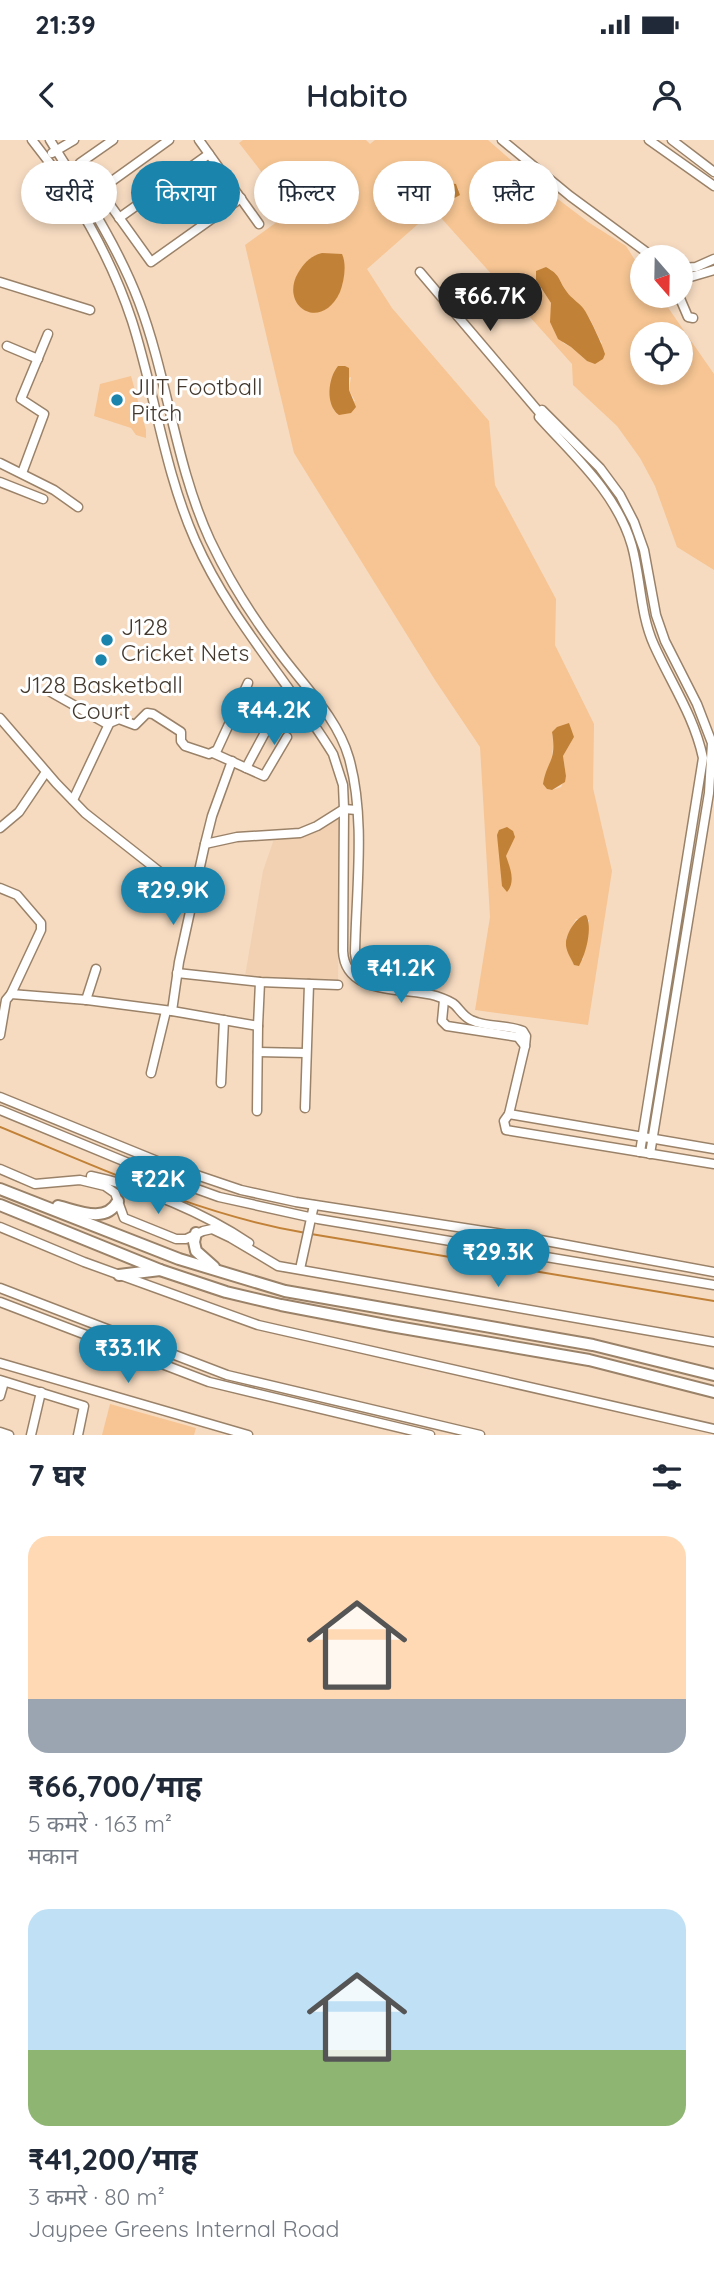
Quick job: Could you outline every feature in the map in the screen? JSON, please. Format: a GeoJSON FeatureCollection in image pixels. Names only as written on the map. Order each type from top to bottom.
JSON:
{"type":"FeatureCollection","features":[{"type":"Feature","properties":{"kind":"highway"},"geometry":{"type":"LineString","coordinates":[[0,1189],[156,1250],[227,1275],[285,1291],[593,1345],[714,1375]]}},
{"type":"Feature","properties":{"kind":"highway"},"geometry":{"type":"LineString","coordinates":[[26,1199],[89,1214],[106,1213],[112,1210],[118,1200]]}},
{"type":"Feature","properties":{"kind":"highway"},"geometry":{"type":"LineString","coordinates":[[0,1205],[160,1270],[226,1292],[282,1305],[589,1360],[714,1392]]}},
{"type":"Feature","properties":{"kind":"highway"},"geometry":{"type":"LineString","coordinates":[[197,1233],[194,1242],[196,1251],[207,1263],[227,1275]]}},
{"type":"Feature","properties":{"kind":"highway"},"geometry":{"type":"LineString","coordinates":[[119,1275],[160,1270]]}},
{"type":"Feature","properties":{"kind":"street"},"geometry":{"type":"LineString","coordinates":[[34,142],[48,140],[63,161]]}},
{"type":"Feature","properties":{"kind":"street"},"geometry":{"type":"LineString","coordinates":[[45,156],[74,140]]}},
{"type":"Feature","properties":{"kind":"street"},"geometry":{"type":"LineString","coordinates":[[83,161],[113,140]]}},
{"type":"Feature","properties":{"kind":"street"},"geometry":{"type":"LineString","coordinates":[[117,177],[169,140]]}},
{"type":"Feature","properties":{"kind":"street"},"geometry":{"type":"LineString","coordinates":[[199,140],[254,217]]}},
{"type":"Feature","properties":{"kind":"street"},"geometry":{"type":"LineString","coordinates":[[502,140],[637,245]]}},
{"type":"Feature","properties":{"kind":"street"},"geometry":{"type":"LineString","coordinates":[[649,140],[714,186]]}},
{"type":"Feature","properties":{"kind":"street"},"geometry":{"type":"LineString","coordinates":[[672,140],[714,172]]}},
{"type":"Feature","properties":{"kind":"street"},"geometry":{"type":"LineString","coordinates":[[34,142],[88,225],[112,272],[131,320],[178,495],[195,541],[218,585],[333,754],[343,785],[344,962],[348,971],[356,979],[369,984],[453,1002],[472,1021],[523,1031],[526,1036],[525,1046],[509,1114],[503,1121],[503,1126],[509,1132],[714,1164]]}},
{"type":"Feature","properties":{"kind":"street"},"geometry":{"type":"LineString","coordinates":[[119,218],[209,154]]}},
{"type":"Feature","properties":{"kind":"street"},"geometry":{"type":"LineString","coordinates":[[117,215],[150,262],[241,198]]}},
{"type":"Feature","properties":{"kind":"street"},"geometry":{"type":"LineString","coordinates":[[101,224],[122,261],[140,303],[192,493],[209,538],[230,579],[329,717],[348,754],[356,788],[357,810],[355,953],[357,965],[369,984]]}},
{"type":"Feature","properties":{"kind":"street"},"geometry":{"type":"LineString","coordinates":[[693,267],[714,259]]}},
{"type":"Feature","properties":{"kind":"street"},"geometry":{"type":"LineString","coordinates":[[693,276],[714,270]]}},
{"type":"Feature","properties":{"kind":"street"},"geometry":{"type":"LineString","coordinates":[[420,272],[540,412],[539,417],[595,477],[618,513],[631,544],[645,619],[653,644],[698,735],[703,758],[640,1152]]}},
{"type":"Feature","properties":{"kind":"street"},"geometry":{"type":"LineString","coordinates":[[0,282],[90,310]]}},
{"type":"Feature","properties":{"kind":"street"},"geometry":{"type":"LineString","coordinates":[[684,308],[688,317],[693,318]]}},
{"type":"Feature","properties":{"kind":"street"},"geometry":{"type":"LineString","coordinates":[[22,473],[44,414],[21,399],[48,334]]}},
{"type":"Feature","properties":{"kind":"street"},"geometry":{"type":"LineString","coordinates":[[7,346],[38,359]]}},
{"type":"Feature","properties":{"kind":"street"},"geometry":{"type":"LineString","coordinates":[[145,372],[159,367]]}},
{"type":"Feature","properties":{"kind":"street"},"geometry":{"type":"LineString","coordinates":[[540,412],[545,411],[600,468],[620,495],[644,550],[656,615],[665,642],[697,704],[712,743],[705,822],[650,1154]]}},
{"type":"Feature","properties":{"kind":"street"},"geometry":{"type":"LineString","coordinates":[[0,463],[54,490],[78,507]]}},
{"type":"Feature","properties":{"kind":"street"},"geometry":{"type":"LineString","coordinates":[[0,482],[43,499]]}},
{"type":"Feature","properties":{"kind":"street"},"geometry":{"type":"LineString","coordinates":[[214,753],[248,683]]}},
{"type":"Feature","properties":{"kind":"street"},"geometry":{"type":"LineString","coordinates":[[48,691],[103,723],[110,724]]}},
{"type":"Feature","properties":{"kind":"street"},"geometry":{"type":"LineString","coordinates":[[300,704],[313,696]]}},
{"type":"Feature","properties":{"kind":"street"},"geometry":{"type":"LineString","coordinates":[[246,768],[276,712]]}},
{"type":"Feature","properties":{"kind":"street"},"geometry":{"type":"LineString","coordinates":[[73,800],[110,724],[119,719],[135,725],[149,713],[181,732],[181,741],[185,746],[205,754],[214,753],[265,776],[287,737]]}},
{"type":"Feature","properties":{"kind":"street"},"geometry":{"type":"LineString","coordinates":[[0,718],[73,800],[113,837],[193,898]]}},
{"type":"Feature","properties":{"kind":"street"},"geometry":{"type":"LineString","coordinates":[[151,1073],[169,1011],[212,816],[232,761]]}},
{"type":"Feature","properties":{"kind":"street"},"geometry":{"type":"LineString","coordinates":[[0,828],[19,812],[46,772]]}},
{"type":"Feature","properties":{"kind":"street"},"geometry":{"type":"LineString","coordinates":[[205,844],[237,837],[300,833],[344,809],[357,810]]}},
{"type":"Feature","properties":{"kind":"street"},"geometry":{"type":"LineString","coordinates":[[694,820],[705,822]]}},
{"type":"Feature","properties":{"kind":"street"},"geometry":{"type":"LineString","coordinates":[[0,888],[11,891],[21,899],[42,926],[6,1000],[0,1035]]}},
{"type":"Feature","properties":{"kind":"street"},"geometry":{"type":"LineString","coordinates":[[86,1000],[96,969]]}},
{"type":"Feature","properties":{"kind":"street"},"geometry":{"type":"LineString","coordinates":[[177,973],[260,982],[338,985]]}},
{"type":"Feature","properties":{"kind":"street"},"geometry":{"type":"LineString","coordinates":[[257,1111],[260,982]]}},
{"type":"Feature","properties":{"kind":"street"},"geometry":{"type":"LineString","coordinates":[[306,1108],[309,984]]}},
{"type":"Feature","properties":{"kind":"street"},"geometry":{"type":"LineString","coordinates":[[11,994],[86,1000],[258,1026]]}},
{"type":"Feature","properties":{"kind":"street"},"geometry":{"type":"LineString","coordinates":[[444,999],[442,1021],[447,1026],[518,1037],[525,1046]]}},
{"type":"Feature","properties":{"kind":"street"},"geometry":{"type":"LineString","coordinates":[[221,1083],[223,1020]]}},
{"type":"Feature","properties":{"kind":"street"},"geometry":{"type":"LineString","coordinates":[[258,1052],[306,1053]]}},
{"type":"Feature","properties":{"kind":"street"},"geometry":{"type":"LineString","coordinates":[[0,1097],[167,1165],[241,1190],[314,1205],[535,1239],[714,1272]]}},
{"type":"Feature","properties":{"kind":"street"},"geometry":{"type":"LineString","coordinates":[[0,1110],[155,1174],[219,1197],[310,1224],[714,1285]]}},
{"type":"Feature","properties":{"kind":"street"},"geometry":{"type":"LineString","coordinates":[[509,1114],[714,1149]]}},
{"type":"Feature","properties":{"kind":"street"},"geometry":{"type":"LineString","coordinates":[[2,1170],[37,1178],[82,1175],[133,1188],[229,1230],[267,1255],[278,1266]]}},
{"type":"Feature","properties":{"kind":"street"},"geometry":{"type":"LineString","coordinates":[[2,1170],[35,1184],[68,1180],[93,1182],[112,1189],[122,1214],[129,1221],[180,1240],[212,1229],[278,1266],[714,1342]]}},
{"type":"Feature","properties":{"kind":"street"},"geometry":{"type":"LineString","coordinates":[[118,1200],[133,1188]]}},
{"type":"Feature","properties":{"kind":"street"},"geometry":{"type":"LineString","coordinates":[[300,1269],[314,1205]]}},
{"type":"Feature","properties":{"kind":"street"},"geometry":{"type":"LineString","coordinates":[[195,1213],[199,1222],[197,1233]]}},
{"type":"Feature","properties":{"kind":"street"},"geometry":{"type":"LineString","coordinates":[[0,1227],[119,1275],[258,1325],[714,1429]]}},
{"type":"Feature","properties":{"kind":"street"},"geometry":{"type":"LineString","coordinates":[[0,1288],[227,1375],[480,1435]]}},
{"type":"Feature","properties":{"kind":"street"},"geometry":{"type":"LineString","coordinates":[[0,1302],[209,1382],[406,1432],[430,1435]]}},
{"type":"Feature","properties":{"kind":"street"},"geometry":{"type":"LineString","coordinates":[[0,1363],[248,1435]]}},
{"type":"Feature","properties":{"kind":"street"},"geometry":{"type":"LineString","coordinates":[[18,1385],[23,1370]]}},
{"type":"Feature","properties":{"kind":"street"},"geometry":{"type":"LineString","coordinates":[[30,1389],[35,1373]]}},
{"type":"Feature","properties":{"kind":"street"},"geometry":{"type":"LineString","coordinates":[[0,1396],[2,1381],[84,1406],[78,1435]]}},
{"type":"Feature","properties":{"kind":"street"},"geometry":{"type":"LineString","coordinates":[[31,1435],[41,1392]]}},
{"type":"Feature","properties":{"kind":"street"},"geometry":{"type":"LineString","coordinates":[[406,1432],[410,1419]]}},
{"type":"Feature","properties":{"kind":"street"},"geometry":{"type":"LineString","coordinates":[[0,1432],[9,1435]]}},
{"type":"Feature","properties":{"kind":"shaded area"},"geometry":{"type":"Polygon","coordinates":[[[243,140],[366,140],[370,144],[375,140],[488,140],[512,161],[469,161],[469,224],[558,224],[558,199],[626,246],[630,252],[630,308],[668,308],[678,322],[630,322],[630,385],[693,385],[693,344],[714,374],[714,570],[677,547],[655,486],[640,458],[617,426],[573,385],[572,364],[447,224],[455,224],[455,192],[459,190],[455,184],[455,161],[373,161],[373,224],[418,224],[367,269],[392,308],[489,421],[495,485],[556,599],[555,645],[594,724],[593,788],[612,871],[588,1025],[475,1010],[490,917],[480,747],[435,680],[294,453],[245,245],[274,224],[359,224],[359,161],[254,162],[239,143],[243,140]],[[546,267],[536,280],[551,303],[563,343],[587,361],[602,343],[591,320],[550,269],[546,267]],[[351,377],[330,386],[334,411],[355,401],[349,390],[351,377]],[[552,732],[553,747],[547,789],[552,790],[561,787],[566,776],[563,756],[574,737],[552,732]],[[576,919],[566,939],[583,960],[589,920],[576,919]]]}},
{"type":"Feature","properties":{"kind":"shaded area"},"geometry":{"type":"Polygon","coordinates":[[[455,184],[456,184],[460,195],[455,198],[455,184]]]}},
{"type":"Feature","properties":{"kind":"shaded area"},"geometry":{"type":"Polygon","coordinates":[[[322,253],[342,254],[344,278],[340,292],[332,304],[323,311],[313,313],[298,304],[294,296],[294,285],[305,263],[322,253]]]}},
{"type":"Feature","properties":{"kind":"shaded area"},"geometry":{"type":"Polygon","coordinates":[[[546,267],[557,275],[592,323],[605,354],[603,359],[595,364],[558,339],[550,322],[551,303],[536,280],[536,271],[546,267]]]}},
{"type":"Feature","properties":{"kind":"shaded area"},"geometry":{"type":"Polygon","coordinates":[[[338,366],[349,368],[349,390],[356,407],[351,413],[339,415],[330,398],[332,377],[338,366]]]}},
{"type":"Feature","properties":{"kind":"shaded area","name":"JIIT Football Pitch"},"geometry":{"type":"Polygon","coordinates":[[[131,376],[146,438],[136,435],[131,428],[94,416],[100,384],[131,376]]]}},
{"type":"Feature","properties":{"kind":"shaded area"},"geometry":{"type":"Polygon","coordinates":[[[569,723],[574,737],[563,756],[565,782],[552,790],[547,789],[543,784],[552,755],[552,732],[569,723]]]}},
{"type":"Feature","properties":{"kind":"shaded area"},"geometry":{"type":"Polygon","coordinates":[[[340,816],[338,981],[245,976],[263,871],[274,839],[297,837],[322,828],[340,816]]]}},
{"type":"Feature","properties":{"kind":"shaded area"},"geometry":{"type":"Polygon","coordinates":[[[507,827],[513,831],[515,837],[506,856],[512,879],[507,892],[502,886],[497,835],[499,830],[507,827]]]}},
{"type":"Feature","properties":{"kind":"shaded area"},"geometry":{"type":"Polygon","coordinates":[[[586,915],[589,926],[588,940],[579,966],[574,965],[566,942],[573,925],[586,915]]]}},
{"type":"Feature","properties":{"kind":"shaded area"},"geometry":{"type":"Polygon","coordinates":[[[110,1404],[196,1428],[194,1435],[102,1435],[110,1404]]]}},
{"type":"Feature","properties":{"kind":"waterway"},"geometry":{"type":"LineString","coordinates":[[0,1127],[150,1189],[227,1215],[306,1233]]}},
{"type":"Feature","properties":{"kind":"waterway"},"geometry":{"type":"LineString","coordinates":[[311,1234],[714,1301]]}},
{"type":"Feature","properties":{"kind":"place","name":"JIIT Football Pitch"},"geometry":{"type":"Point","coordinates":[117,400]}},
{"type":"Feature","properties":{"kind":"place","name":"J128 Cricket Nets"},"geometry":{"type":"Point","coordinates":[107,640]}},
{"type":"Feature","properties":{"kind":"place","name":"J128 Basketball Court"},"geometry":{"type":"Point","coordinates":[101,660]}}]}
